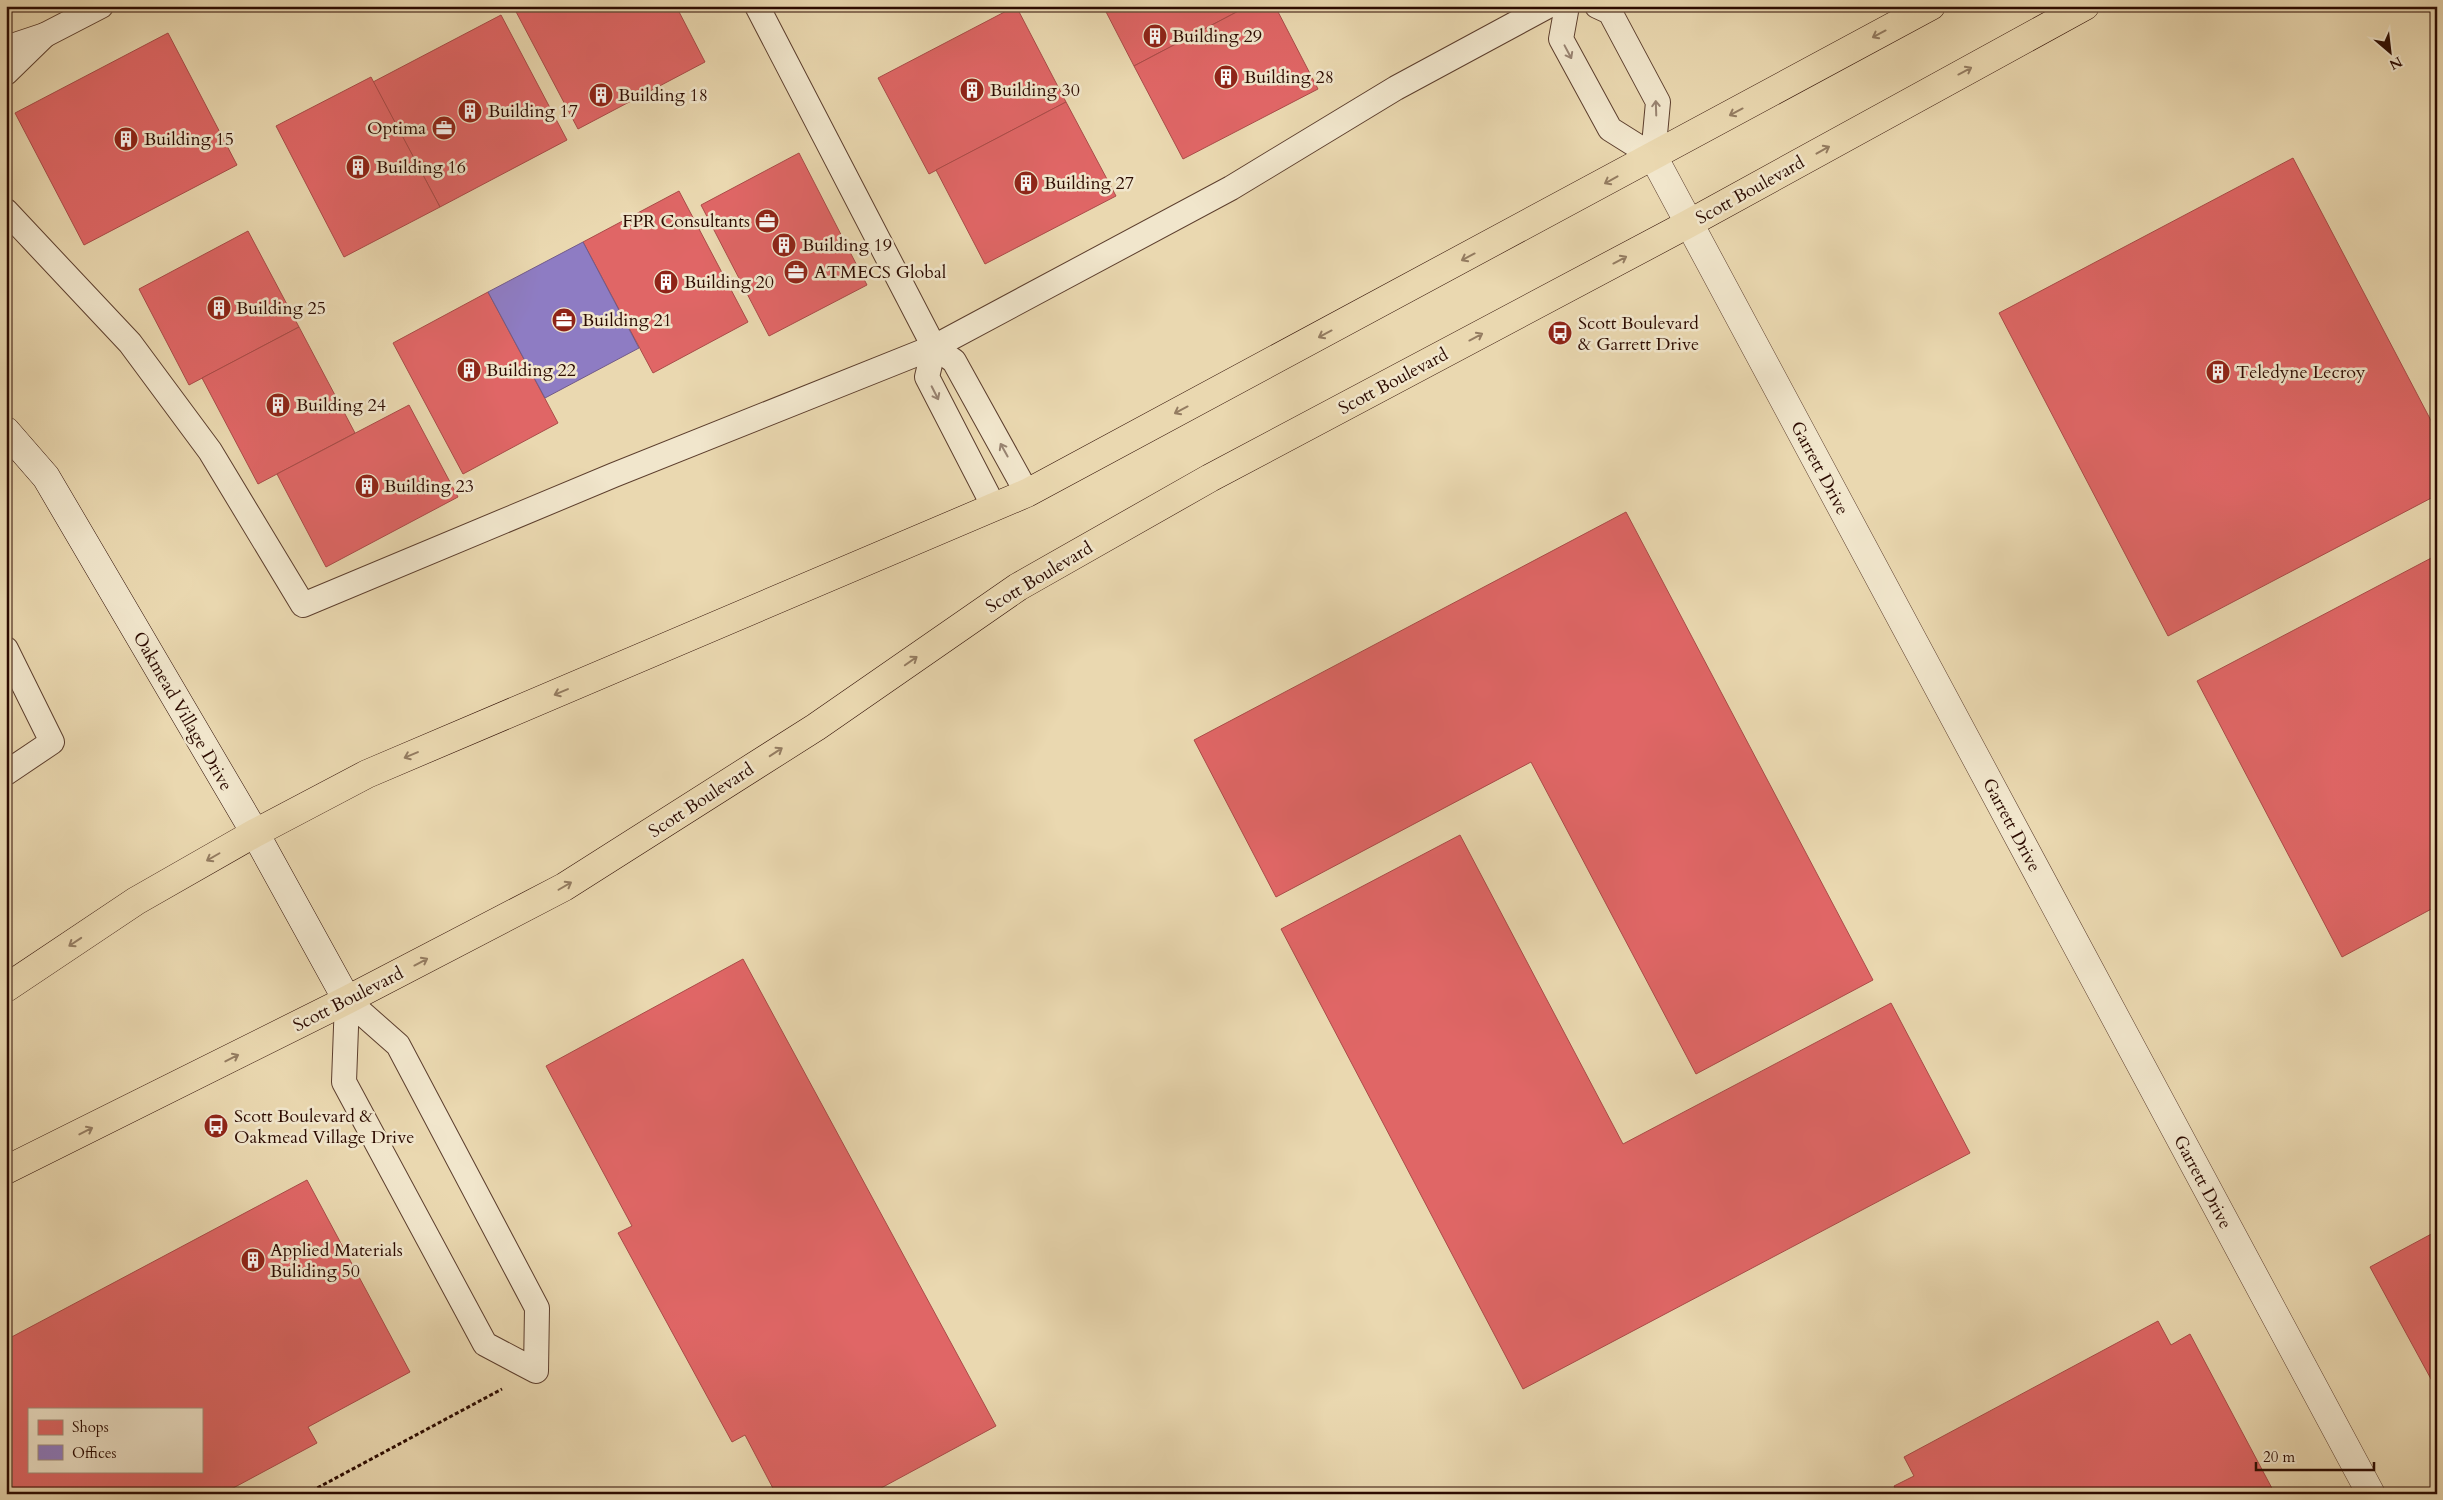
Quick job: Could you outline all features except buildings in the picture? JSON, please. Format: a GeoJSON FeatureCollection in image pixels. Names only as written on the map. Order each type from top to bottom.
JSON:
{"type":"FeatureCollection","features":[{"type":"Feature","properties":{"kind":"main road"},"geometry":{"type":"LineString","coordinates":[[6,988],[136,902],[255,833],[367,774],[1028,492],[1931,6]]}},
{"type":"Feature","properties":{"kind":"main road","name":"Scott Boulevard"},"geometry":{"type":"LineString","coordinates":[[6,1170],[347,1000],[564,887],[816,727],[1018,587],[1210,478],[1688,224],[2086,6]]}},
{"type":"Feature","properties":{"kind":"street","name":"Garrett Drive"},"geometry":{"type":"LineString","coordinates":[[1653,156],[2371,1494]]}},
{"type":"Feature","properties":{"kind":"street","name":"Oakmead Village Drive"},"geometry":{"type":"LineString","coordinates":[[6,431],[46,477],[255,833],[347,1000]]}},
{"type":"Feature","properties":{"kind":"lane"},"geometry":{"type":"LineString","coordinates":[[6,48],[45,35],[101,6]]}},
{"type":"Feature","properties":{"kind":"lane"},"geometry":{"type":"LineString","coordinates":[[757,6],[934,347],[954,361],[1028,492]]}},
{"type":"Feature","properties":{"kind":"lane"},"geometry":{"type":"LineString","coordinates":[[6,211],[130,343],[210,451],[303,604],[614,475],[934,347],[1223,193],[1396,88],[1548,6]]}},
{"type":"Feature","properties":{"kind":"lane"},"geometry":{"type":"LineString","coordinates":[[1567,6],[1561,38],[1610,129],[1653,156],[1658,102],[1610,12],[1597,6]]}},
{"type":"Feature","properties":{"kind":"lane"},"geometry":{"type":"LineString","coordinates":[[6,73],[45,35]]}},
{"type":"Feature","properties":{"kind":"lane"},"geometry":{"type":"LineString","coordinates":[[934,347],[927,377],[994,507]]}},
{"type":"Feature","properties":{"kind":"lane"},"geometry":{"type":"LineString","coordinates":[[6,649],[52,742],[6,773]]}},
{"type":"Feature","properties":{"kind":"lane"},"geometry":{"type":"LineString","coordinates":[[347,1000],[398,1045],[537,1308],[536,1371],[485,1344],[344,1082],[347,1000]]}},
{"type":"Feature","properties":{"kind":"path"},"geometry":{"type":"LineString","coordinates":[[306,1494],[536,1371]]}},
{"type":"Feature","properties":{"kind":"place","name":"Building 29"},"geometry":{"type":"Point","coordinates":[1155,36]}},
{"type":"Feature","properties":{"kind":"place","name":"Building 28"},"geometry":{"type":"Point","coordinates":[1226,77]}},
{"type":"Feature","properties":{"kind":"place","name":"Building 30"},"geometry":{"type":"Point","coordinates":[972,90]}},
{"type":"Feature","properties":{"kind":"place","name":"Building 18"},"geometry":{"type":"Point","coordinates":[601,95]}},
{"type":"Feature","properties":{"kind":"place","name":"Building 17"},"geometry":{"type":"Point","coordinates":[470,111]}},
{"type":"Feature","properties":{"kind":"place","name":"Optima"},"geometry":{"type":"Point","coordinates":[444,128]}},
{"type":"Feature","properties":{"kind":"place","name":"Building 15"},"geometry":{"type":"Point","coordinates":[126,139]}},
{"type":"Feature","properties":{"kind":"place","name":"Building 16"},"geometry":{"type":"Point","coordinates":[358,167]}},
{"type":"Feature","properties":{"kind":"place","name":"Building 27"},"geometry":{"type":"Point","coordinates":[1026,183]}},
{"type":"Feature","properties":{"kind":"place","name":"FPR Consultants"},"geometry":{"type":"Point","coordinates":[767,221]}},
{"type":"Feature","properties":{"kind":"place","name":"Building 19"},"geometry":{"type":"Point","coordinates":[784,245]}},
{"type":"Feature","properties":{"kind":"place","name":"ATMECS Global"},"geometry":{"type":"Point","coordinates":[796,272]}},
{"type":"Feature","properties":{"kind":"place","name":"Building 20"},"geometry":{"type":"Point","coordinates":[666,282]}},
{"type":"Feature","properties":{"kind":"place","name":"Building 25"},"geometry":{"type":"Point","coordinates":[219,308]}},
{"type":"Feature","properties":{"kind":"place","name":"Building 21"},"geometry":{"type":"Point","coordinates":[564,320]}},
{"type":"Feature","properties":{"kind":"place","name":"Scott Boulevard & Garrett Drive"},"geometry":{"type":"Point","coordinates":[1560,333]}},
{"type":"Feature","properties":{"kind":"place","name":"Building 22"},"geometry":{"type":"Point","coordinates":[469,370]}},
{"type":"Feature","properties":{"kind":"place","name":"Teledyne Lecroy"},"geometry":{"type":"Point","coordinates":[2218,372]}},
{"type":"Feature","properties":{"kind":"place","name":"Building 24"},"geometry":{"type":"Point","coordinates":[278,405]}},
{"type":"Feature","properties":{"kind":"place","name":"Building 23"},"geometry":{"type":"Point","coordinates":[367,486]}},
{"type":"Feature","properties":{"kind":"place","name":"Scott Boulevard & Oakmead Village Drive"},"geometry":{"type":"Point","coordinates":[216,1126]}},
{"type":"Feature","properties":{"kind":"place","name":"Applied Materials Buliding 50"},"geometry":{"type":"Point","coordinates":[253,1260]}}]}
